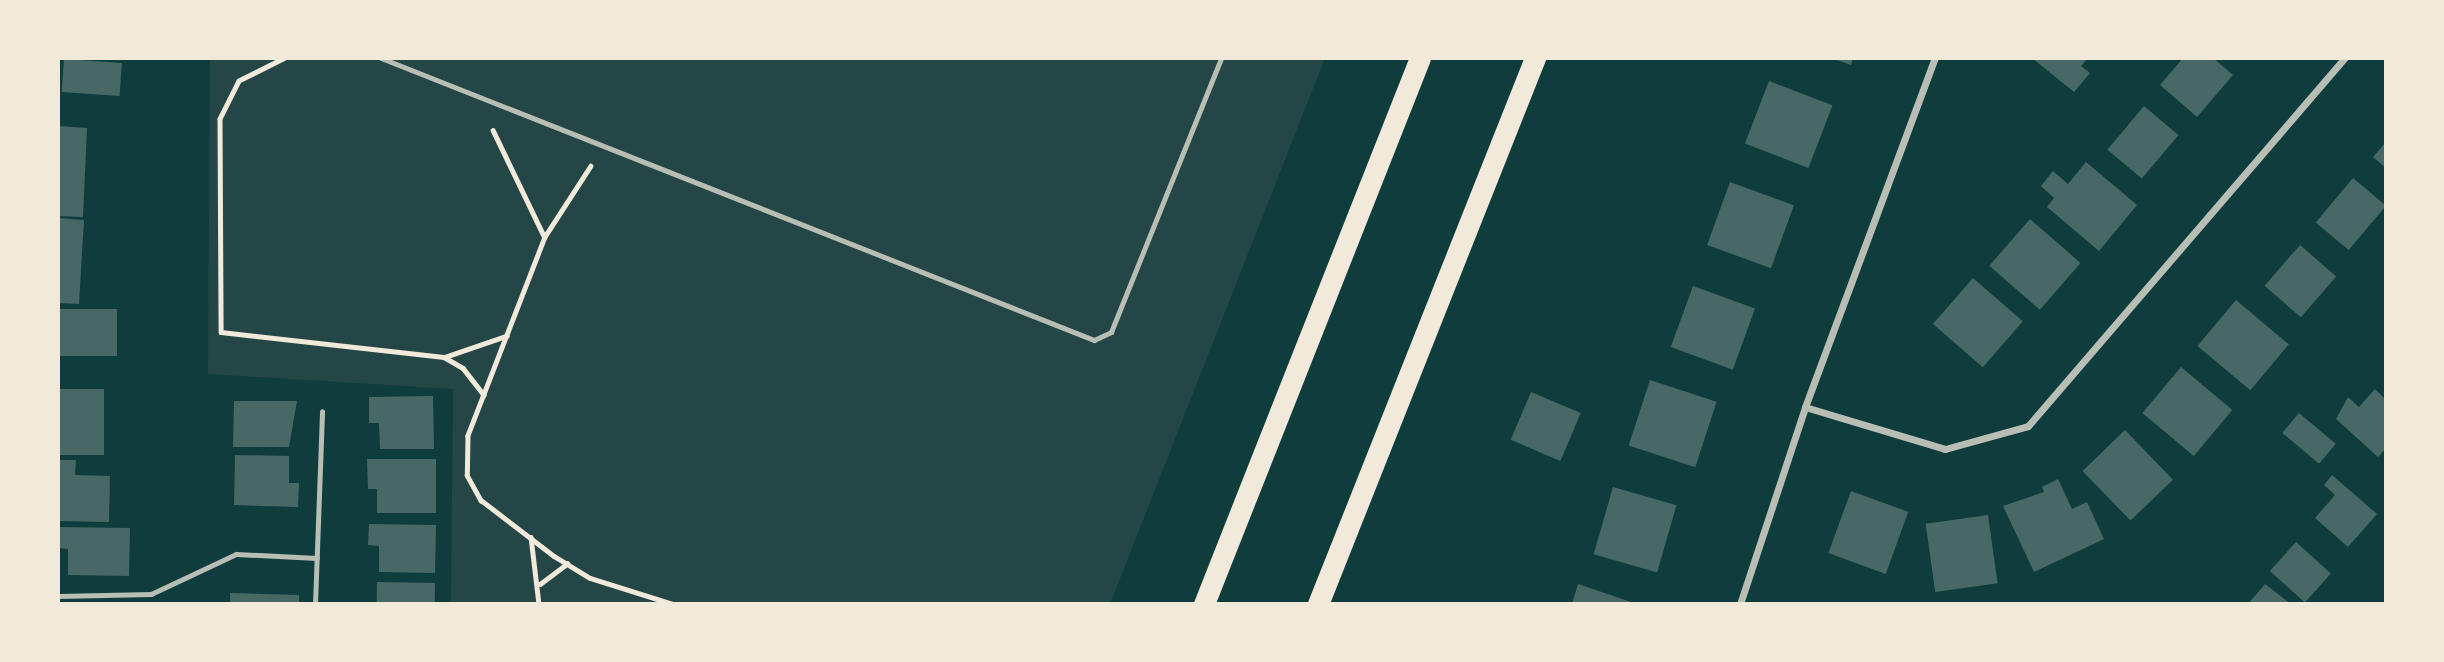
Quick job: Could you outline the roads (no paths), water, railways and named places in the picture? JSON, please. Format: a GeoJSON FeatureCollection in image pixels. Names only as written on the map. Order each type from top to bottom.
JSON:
{"type":"FeatureCollection","features":[{"type":"Feature","properties":{"kind":"highway"},"geometry":{"type":"LineString","coordinates":[[1204,604],[1420,58]]}},
{"type":"Feature","properties":{"kind":"highway"},"geometry":{"type":"LineString","coordinates":[[1318,604],[1535,58]]}},
{"type":"Feature","properties":{"kind":"street"},"geometry":{"type":"LineString","coordinates":[[1740,604],[1805,407],[1935,58]]}},
{"type":"Feature","properties":{"kind":"street"},"geometry":{"type":"LineString","coordinates":[[1805,407],[1945,449],[2028,426],[2345,58]]}},
{"type":"Feature","properties":{"kind":"lane"},"geometry":{"type":"LineString","coordinates":[[382,58],[1094,340],[1111,332],[1221,58]]}},
{"type":"Feature","properties":{"kind":"lane"},"geometry":{"type":"LineString","coordinates":[[315,604],[322,411]]}},
{"type":"Feature","properties":{"kind":"lane"},"geometry":{"type":"LineString","coordinates":[[58,596],[140,596],[236,554],[317,558]]}}]}
